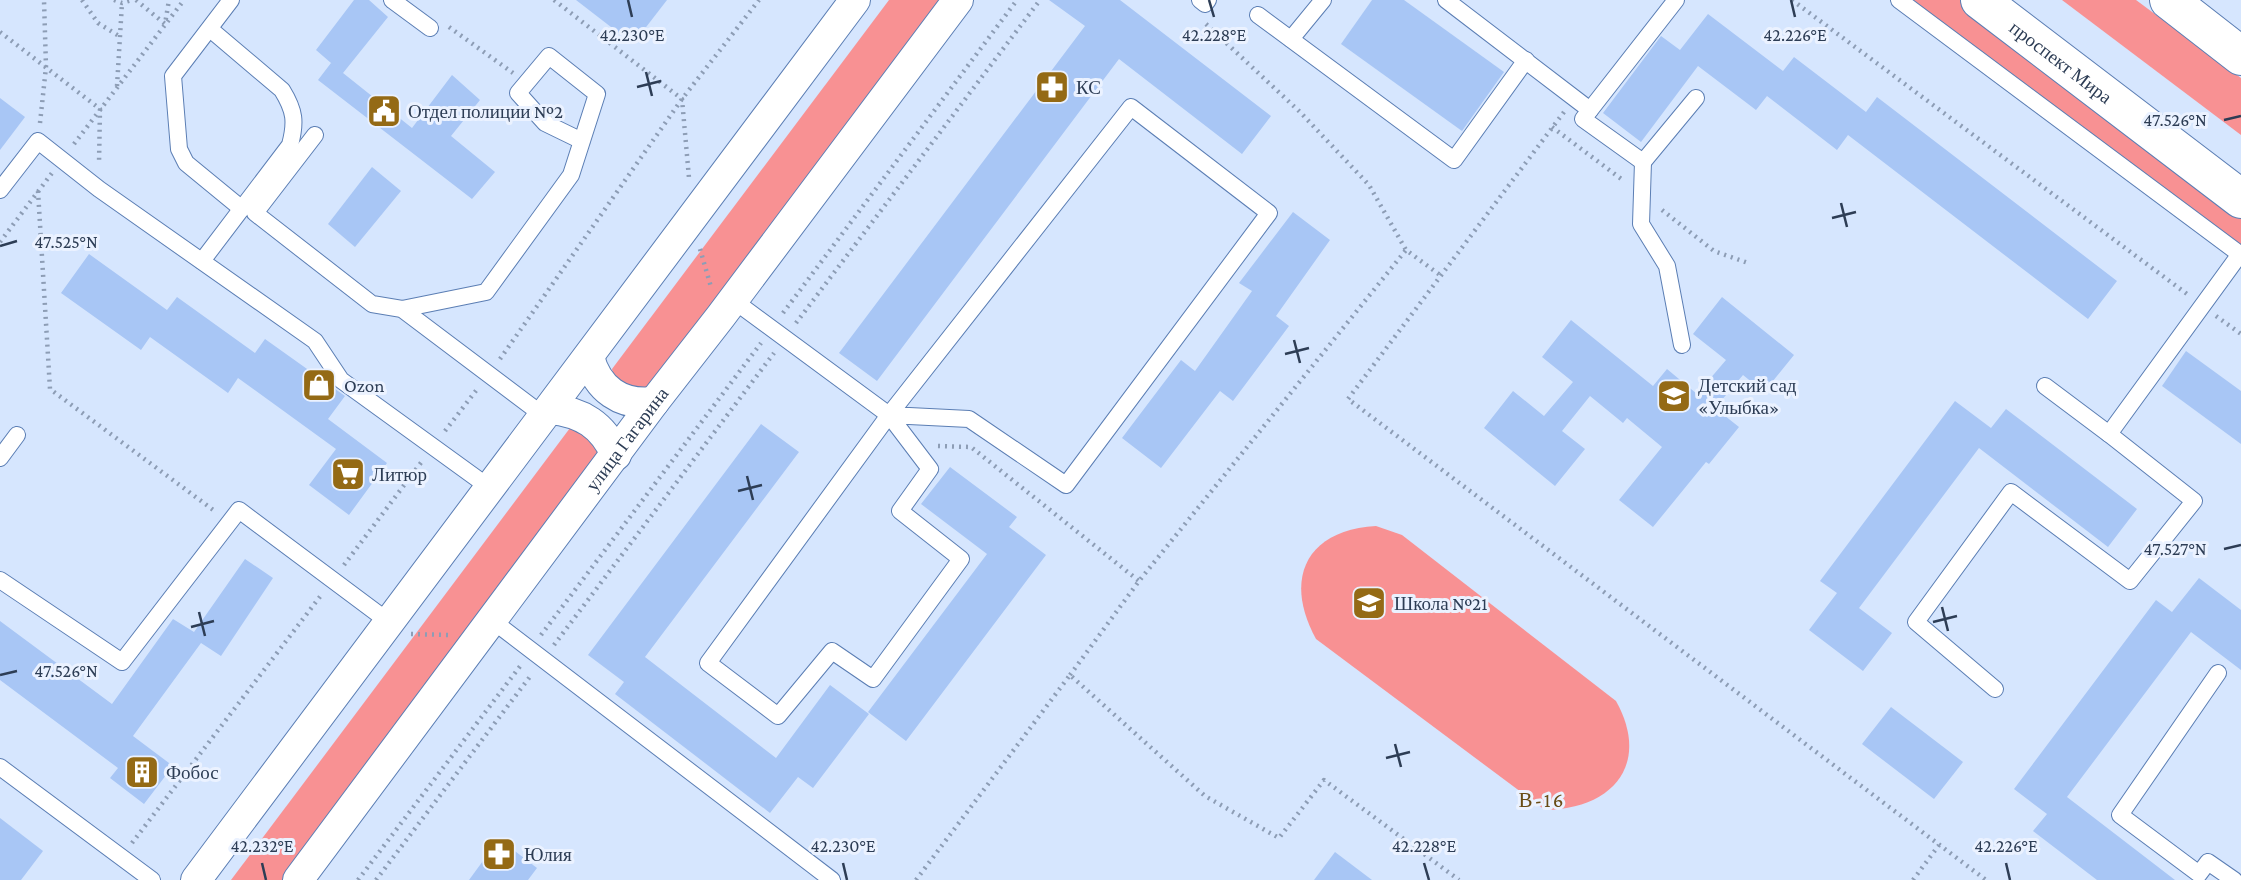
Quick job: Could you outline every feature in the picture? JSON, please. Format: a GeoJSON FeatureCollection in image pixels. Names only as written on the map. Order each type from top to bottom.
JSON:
{"type":"FeatureCollection","features":[{"type":"Feature","properties":{"kind":"main road"},"geometry":{"type":"LineString","coordinates":[[2169,0],[2241,56]]}},
{"type":"Feature","properties":{"kind":"main road","name":"проспект Мира"},"geometry":{"type":"LineString","coordinates":[[1983,1],[2241,199]]}},
{"type":"Feature","properties":{"kind":"street"},"geometry":{"type":"LineString","coordinates":[[195,880],[855,0]]}},
{"type":"Feature","properties":{"kind":"street","name":"улица Гагарина"},"geometry":{"type":"LineString","coordinates":[[298,880],[958,0]]}},
{"type":"Feature","properties":{"kind":"street"},"geometry":{"type":"LineString","coordinates":[[589,357],[592,370],[606,390],[629,402],[654,402]]}},
{"type":"Feature","properties":{"kind":"street"},"geometry":{"type":"LineString","coordinates":[[547,413],[567,411],[592,422],[607,437],[616,455]]}},
{"type":"Feature","properties":{"kind":"lane"},"geometry":{"type":"LineString","coordinates":[[231,0],[173,76],[179,149],[186,163],[242,209]]}},
{"type":"Feature","properties":{"kind":"lane"},"geometry":{"type":"LineString","coordinates":[[392,0],[436,25]]}},
{"type":"Feature","properties":{"kind":"lane"},"geometry":{"type":"LineString","coordinates":[[1200,0],[1205,4],[1208,0]]}},
{"type":"Feature","properties":{"kind":"lane"},"geometry":{"type":"LineString","coordinates":[[1291,39],[1323,0]]}},
{"type":"Feature","properties":{"kind":"lane"},"geometry":{"type":"LineString","coordinates":[[1446,0],[1590,110]]}},
{"type":"Feature","properties":{"kind":"lane"},"geometry":{"type":"LineString","coordinates":[[1643,162],[1583,119],[1676,0]]}},
{"type":"Feature","properties":{"kind":"lane"},"geometry":{"type":"LineString","coordinates":[[1899,0],[2240,254],[2109,433]]}},
{"type":"Feature","properties":{"kind":"lane"},"geometry":{"type":"LineString","coordinates":[[1258,15],[1454,160],[1526,60]]}},
{"type":"Feature","properties":{"kind":"lane"},"geometry":{"type":"LineString","coordinates":[[202,261],[290,145],[295,124],[289,102],[282,90],[210,29]]}},
{"type":"Feature","properties":{"kind":"lane"},"geometry":{"type":"LineString","coordinates":[[315,135],[255,213],[372,304],[402,309],[486,292],[572,175],[597,94],[549,56],[518,93],[545,123],[582,141]]}},
{"type":"Feature","properties":{"kind":"lane"},"geometry":{"type":"LineString","coordinates":[[1682,345],[1667,267],[1641,224],[1643,162],[1696,98]]}},
{"type":"Feature","properties":{"kind":"lane"},"geometry":{"type":"LineString","coordinates":[[733,300],[889,415],[930,469],[900,511],[961,559],[873,679],[832,651],[778,716],[708,663],[889,415],[1131,107],[1269,213],[1066,485],[969,419],[889,415]]}},
{"type":"Feature","properties":{"kind":"lane"},"geometry":{"type":"LineString","coordinates":[[0,190],[38,141],[99,189],[315,341],[341,380],[490,488]]}},
{"type":"Feature","properties":{"kind":"lane"},"geometry":{"type":"LineString","coordinates":[[402,309],[547,413]]}},
{"type":"Feature","properties":{"kind":"lane"},"geometry":{"type":"LineString","coordinates":[[1995,689],[1916,622],[2011,492],[2130,580],[2194,501],[2045,386]]}},
{"type":"Feature","properties":{"kind":"lane"},"geometry":{"type":"LineString","coordinates":[[0,458],[17,435]]}},
{"type":"Feature","properties":{"kind":"lane"},"geometry":{"type":"LineString","coordinates":[[0,580],[122,662],[239,510],[384,628]]}},
{"type":"Feature","properties":{"kind":"lane"},"geometry":{"type":"LineString","coordinates":[[488,628],[537,654],[832,880]]}},
{"type":"Feature","properties":{"kind":"lane"},"geometry":{"type":"LineString","coordinates":[[2218,673],[2120,815],[2199,874],[2208,862],[2234,880]]}},
{"type":"Feature","properties":{"kind":"lane"},"geometry":{"type":"LineString","coordinates":[[0,767],[152,880]]}},
{"type":"Feature","properties":{"kind":"path"},"geometry":{"type":"LineString","coordinates":[[38,141],[46,67],[44,0]]}},
{"type":"Feature","properties":{"kind":"path"},"geometry":{"type":"LineString","coordinates":[[82,0],[98,23],[119,36]]}},
{"type":"Feature","properties":{"kind":"path"},"geometry":{"type":"LineString","coordinates":[[114,0],[122,3],[134,0],[166,24]]}},
{"type":"Feature","properties":{"kind":"path"},"geometry":{"type":"LineString","coordinates":[[166,24],[169,0]]}},
{"type":"Feature","properties":{"kind":"path"},"geometry":{"type":"LineString","coordinates":[[0,243],[184,0]]}},
{"type":"Feature","properties":{"kind":"path"},"geometry":{"type":"LineString","coordinates":[[554,0],[682,99]]}},
{"type":"Feature","properties":{"kind":"path"},"geometry":{"type":"LineString","coordinates":[[376,880],[771,328],[1017,0]]}},
{"type":"Feature","properties":{"kind":"path"},"geometry":{"type":"LineString","coordinates":[[358,880],[785,338],[1040,0]]}},
{"type":"Feature","properties":{"kind":"path"},"geometry":{"type":"LineString","coordinates":[[1792,0],[2241,334]]}},
{"type":"Feature","properties":{"kind":"path"},"geometry":{"type":"LineString","coordinates":[[117,87],[122,3]]}},
{"type":"Feature","properties":{"kind":"path"},"geometry":{"type":"LineString","coordinates":[[1200,19],[1300,112],[1369,185],[1406,250],[1440,275]]}},
{"type":"Feature","properties":{"kind":"path"},"geometry":{"type":"LineString","coordinates":[[436,25],[527,83]]}},
{"type":"Feature","properties":{"kind":"path"},"geometry":{"type":"LineString","coordinates":[[0,32],[100,109]]}},
{"type":"Feature","properties":{"kind":"path"},"geometry":{"type":"LineString","coordinates":[[1575,99],[1348,399],[1986,880]]}},
{"type":"Feature","properties":{"kind":"path"},"geometry":{"type":"LineString","coordinates":[[99,189],[100,109]]}},
{"type":"Feature","properties":{"kind":"path"},"geometry":{"type":"LineString","coordinates":[[38,191],[50,389],[229,522]]}},
{"type":"Feature","properties":{"kind":"path"},"geometry":{"type":"LineString","coordinates":[[916,880],[1139,581],[1406,250]]}},
{"type":"Feature","properties":{"kind":"path"},"geometry":{"type":"LineString","coordinates":[[489,357],[497,363]]}},
{"type":"Feature","properties":{"kind":"path"},"geometry":{"type":"LineString","coordinates":[[313,584],[333,599]]}},
{"type":"Feature","properties":{"kind":"path"},"geometry":{"type":"LineString","coordinates":[[384,628],[488,628]]}},
{"type":"Feature","properties":{"kind":"path"},"geometry":{"type":"LineString","coordinates":[[1070,675],[1205,796],[1279,838],[1324,780],[1458,880]]}},
{"type":"Feature","properties":{"kind":"path"},"geometry":{"type":"LineString","coordinates":[[1913,880],[1939,845]]}},
{"type":"Feature","properties":{"kind":"shaded area"},"geometry":{"type":"Polygon","coordinates":[[[889,0],[946,0],[652,392],[641,395],[615,380],[612,369],[889,0]]]}},
{"type":"Feature","properties":{"kind":"shaded area"},"geometry":{"type":"Polygon","coordinates":[[[1905,0],[1973,0],[2241,204],[2241,249],[1905,0]]]}},
{"type":"Feature","properties":{"kind":"shaded area"},"geometry":{"type":"Polygon","coordinates":[[[2062,0],[2136,0],[2241,78],[2241,135],[2062,0]]]}},
{"type":"Feature","properties":{"kind":"shaded area"},"geometry":{"type":"Polygon","coordinates":[[[570,428],[586,430],[603,447],[287,880],[231,880],[570,428]]]}},
{"type":"Feature","properties":{"kind":"shaded area"},"geometry":{"type":"Polygon","coordinates":[[[1376,526],[1402,535],[1616,701],[1626,724],[1629,744],[1627,763],[1619,779],[1607,792],[1569,808],[1545,810],[1316,639],[1306,617],[1302,597],[1302,578],[1307,561],[1332,537],[1376,526]]]}},
{"type":"Feature","properties":{"kind":"building"},"geometry":{"type":"Polygon","coordinates":[[[354,0],[369,0],[388,17],[343,73],[412,128],[452,75],[480,100],[451,136],[495,172],[472,199],[318,80],[331,63],[338,69],[316,50],[354,0]]]}},
{"type":"Feature","properties":{"kind":"building"},"geometry":{"type":"Polygon","coordinates":[[[576,0],[667,0],[633,44],[576,0]]]}},
{"type":"Feature","properties":{"kind":"building"},"geometry":{"type":"Polygon","coordinates":[[[1049,0],[1120,0],[1271,116],[1242,154],[1119,59],[877,381],[839,353],[1085,26],[1049,0]]]}},
{"type":"Feature","properties":{"kind":"building"},"geometry":{"type":"Polygon","coordinates":[[[1372,0],[1404,0],[1504,72],[1462,131],[1341,44],[1372,0]]]}},
{"type":"Feature","properties":{"kind":"building"},"geometry":{"type":"Polygon","coordinates":[[[1708,14],[1783,71],[1794,57],[1866,112],[1877,97],[2117,281],[2088,319],[1848,135],[1837,150],[1767,96],[1756,110],[1698,66],[1641,142],[1603,113],[1661,36],[1680,50],[1708,14]]]}},
{"type":"Feature","properties":{"kind":"building"},"geometry":{"type":"Polygon","coordinates":[[[0,98],[25,117],[0,150],[0,98]]]}},
{"type":"Feature","properties":{"kind":"building"},"geometry":{"type":"Polygon","coordinates":[[[372,167],[401,191],[355,247],[328,224],[372,167]]]}},
{"type":"Feature","properties":{"kind":"building"},"geometry":{"type":"Polygon","coordinates":[[[1293,212],[1330,240],[1276,316],[1289,326],[1233,401],[1220,391],[1161,468],[1122,438],[1181,360],[1195,371],[1252,291],[1239,283],[1293,212]]]}},
{"type":"Feature","properties":{"kind":"building"},"geometry":{"type":"Polygon","coordinates":[[[89,254],[167,310],[177,297],[255,353],[265,339],[345,396],[328,419],[387,463],[349,515],[309,485],[336,449],[238,378],[228,393],[150,337],[141,350],[61,293],[89,254]]]}},
{"type":"Feature","properties":{"kind":"building"},"geometry":{"type":"Polygon","coordinates":[[[1722,297],[1794,355],[1764,392],[1743,375],[1715,408],[1739,427],[1709,464],[1706,462],[1653,527],[1619,500],[1662,447],[1627,418],[1623,423],[1590,396],[1562,431],[1585,449],[1555,486],[1484,428],[1513,391],[1544,416],[1573,382],[1542,357],[1571,320],[1653,386],[1667,369],[1697,394],[1726,360],[1693,334],[1722,297]]]}},
{"type":"Feature","properties":{"kind":"building"},"geometry":{"type":"Polygon","coordinates":[[[2186,351],[2241,391],[2241,444],[2162,386],[2186,351]]]}},
{"type":"Feature","properties":{"kind":"building"},"geometry":{"type":"Polygon","coordinates":[[[1955,401],[1991,428],[2006,409],[2137,509],[2108,547],[1979,448],[1859,608],[1892,633],[1863,671],[1809,630],[1837,593],[1820,581],[1955,401]]]}},
{"type":"Feature","properties":{"kind":"building"},"geometry":{"type":"Polygon","coordinates":[[[761,424],[799,452],[645,657],[776,758],[830,685],[869,714],[813,788],[798,777],[770,813],[615,694],[624,682],[588,655],[761,424]]]}},
{"type":"Feature","properties":{"kind":"building"},"geometry":{"type":"Polygon","coordinates":[[[950,467],[1017,517],[1009,527],[1046,555],[906,741],[868,712],[987,554],[921,504],[950,467]]]}},
{"type":"Feature","properties":{"kind":"building"},"geometry":{"type":"Polygon","coordinates":[[[245,559],[273,578],[221,656],[201,643],[133,736],[173,766],[144,804],[110,778],[118,768],[0,680],[0,621],[112,704],[173,619],[194,632],[245,559]]]}},
{"type":"Feature","properties":{"kind":"building"},"geometry":{"type":"Polygon","coordinates":[[[2199,578],[2241,610],[2241,670],[2191,632],[2067,797],[2175,880],[2097,880],[2033,831],[2047,814],[2014,789],[2156,600],[2172,612],[2199,578]]]}},
{"type":"Feature","properties":{"kind":"building"},"geometry":{"type":"Polygon","coordinates":[[[1891,707],[1963,762],[1934,799],[1862,744],[1891,707]]]}},
{"type":"Feature","properties":{"kind":"building"},"geometry":{"type":"Polygon","coordinates":[[[0,818],[43,851],[21,880],[0,880],[0,818]]]}},
{"type":"Feature","properties":{"kind":"building"},"geometry":{"type":"Polygon","coordinates":[[[499,839],[537,868],[528,880],[469,880],[499,839]]]}},
{"type":"Feature","properties":{"kind":"building"},"geometry":{"type":"Polygon","coordinates":[[[1335,852],[1372,880],[1314,880],[1335,852]]]}},
{"type":"Feature","properties":{"kind":"place","name":"КС"},"geometry":{"type":"Point","coordinates":[1052,87]}},
{"type":"Feature","properties":{"kind":"place","name":"Отдел полиции №2"},"geometry":{"type":"Point","coordinates":[384,111]}},
{"type":"Feature","properties":{"kind":"place","name":"Ozon"},"geometry":{"type":"Point","coordinates":[319,385]}},
{"type":"Feature","properties":{"kind":"place","name":"Детский сад «Улыбка»"},"geometry":{"type":"Point","coordinates":[1674,396]}},
{"type":"Feature","properties":{"kind":"place","name":"Литюр"},"geometry":{"type":"Point","coordinates":[348,474]}},
{"type":"Feature","properties":{"kind":"place","name":"Школа №21"},"geometry":{"type":"Point","coordinates":[1369,603]}},
{"type":"Feature","properties":{"kind":"place","name":"Фобос"},"geometry":{"type":"Point","coordinates":[142,772]}},
{"type":"Feature","properties":{"kind":"place","name":"Юлия"},"geometry":{"type":"Point","coordinates":[499,854]}},
{"type":"Feature","properties":{"kind":"district","name":"В-16"},"geometry":{"type":"Point","coordinates":[1542,800]}}]}
